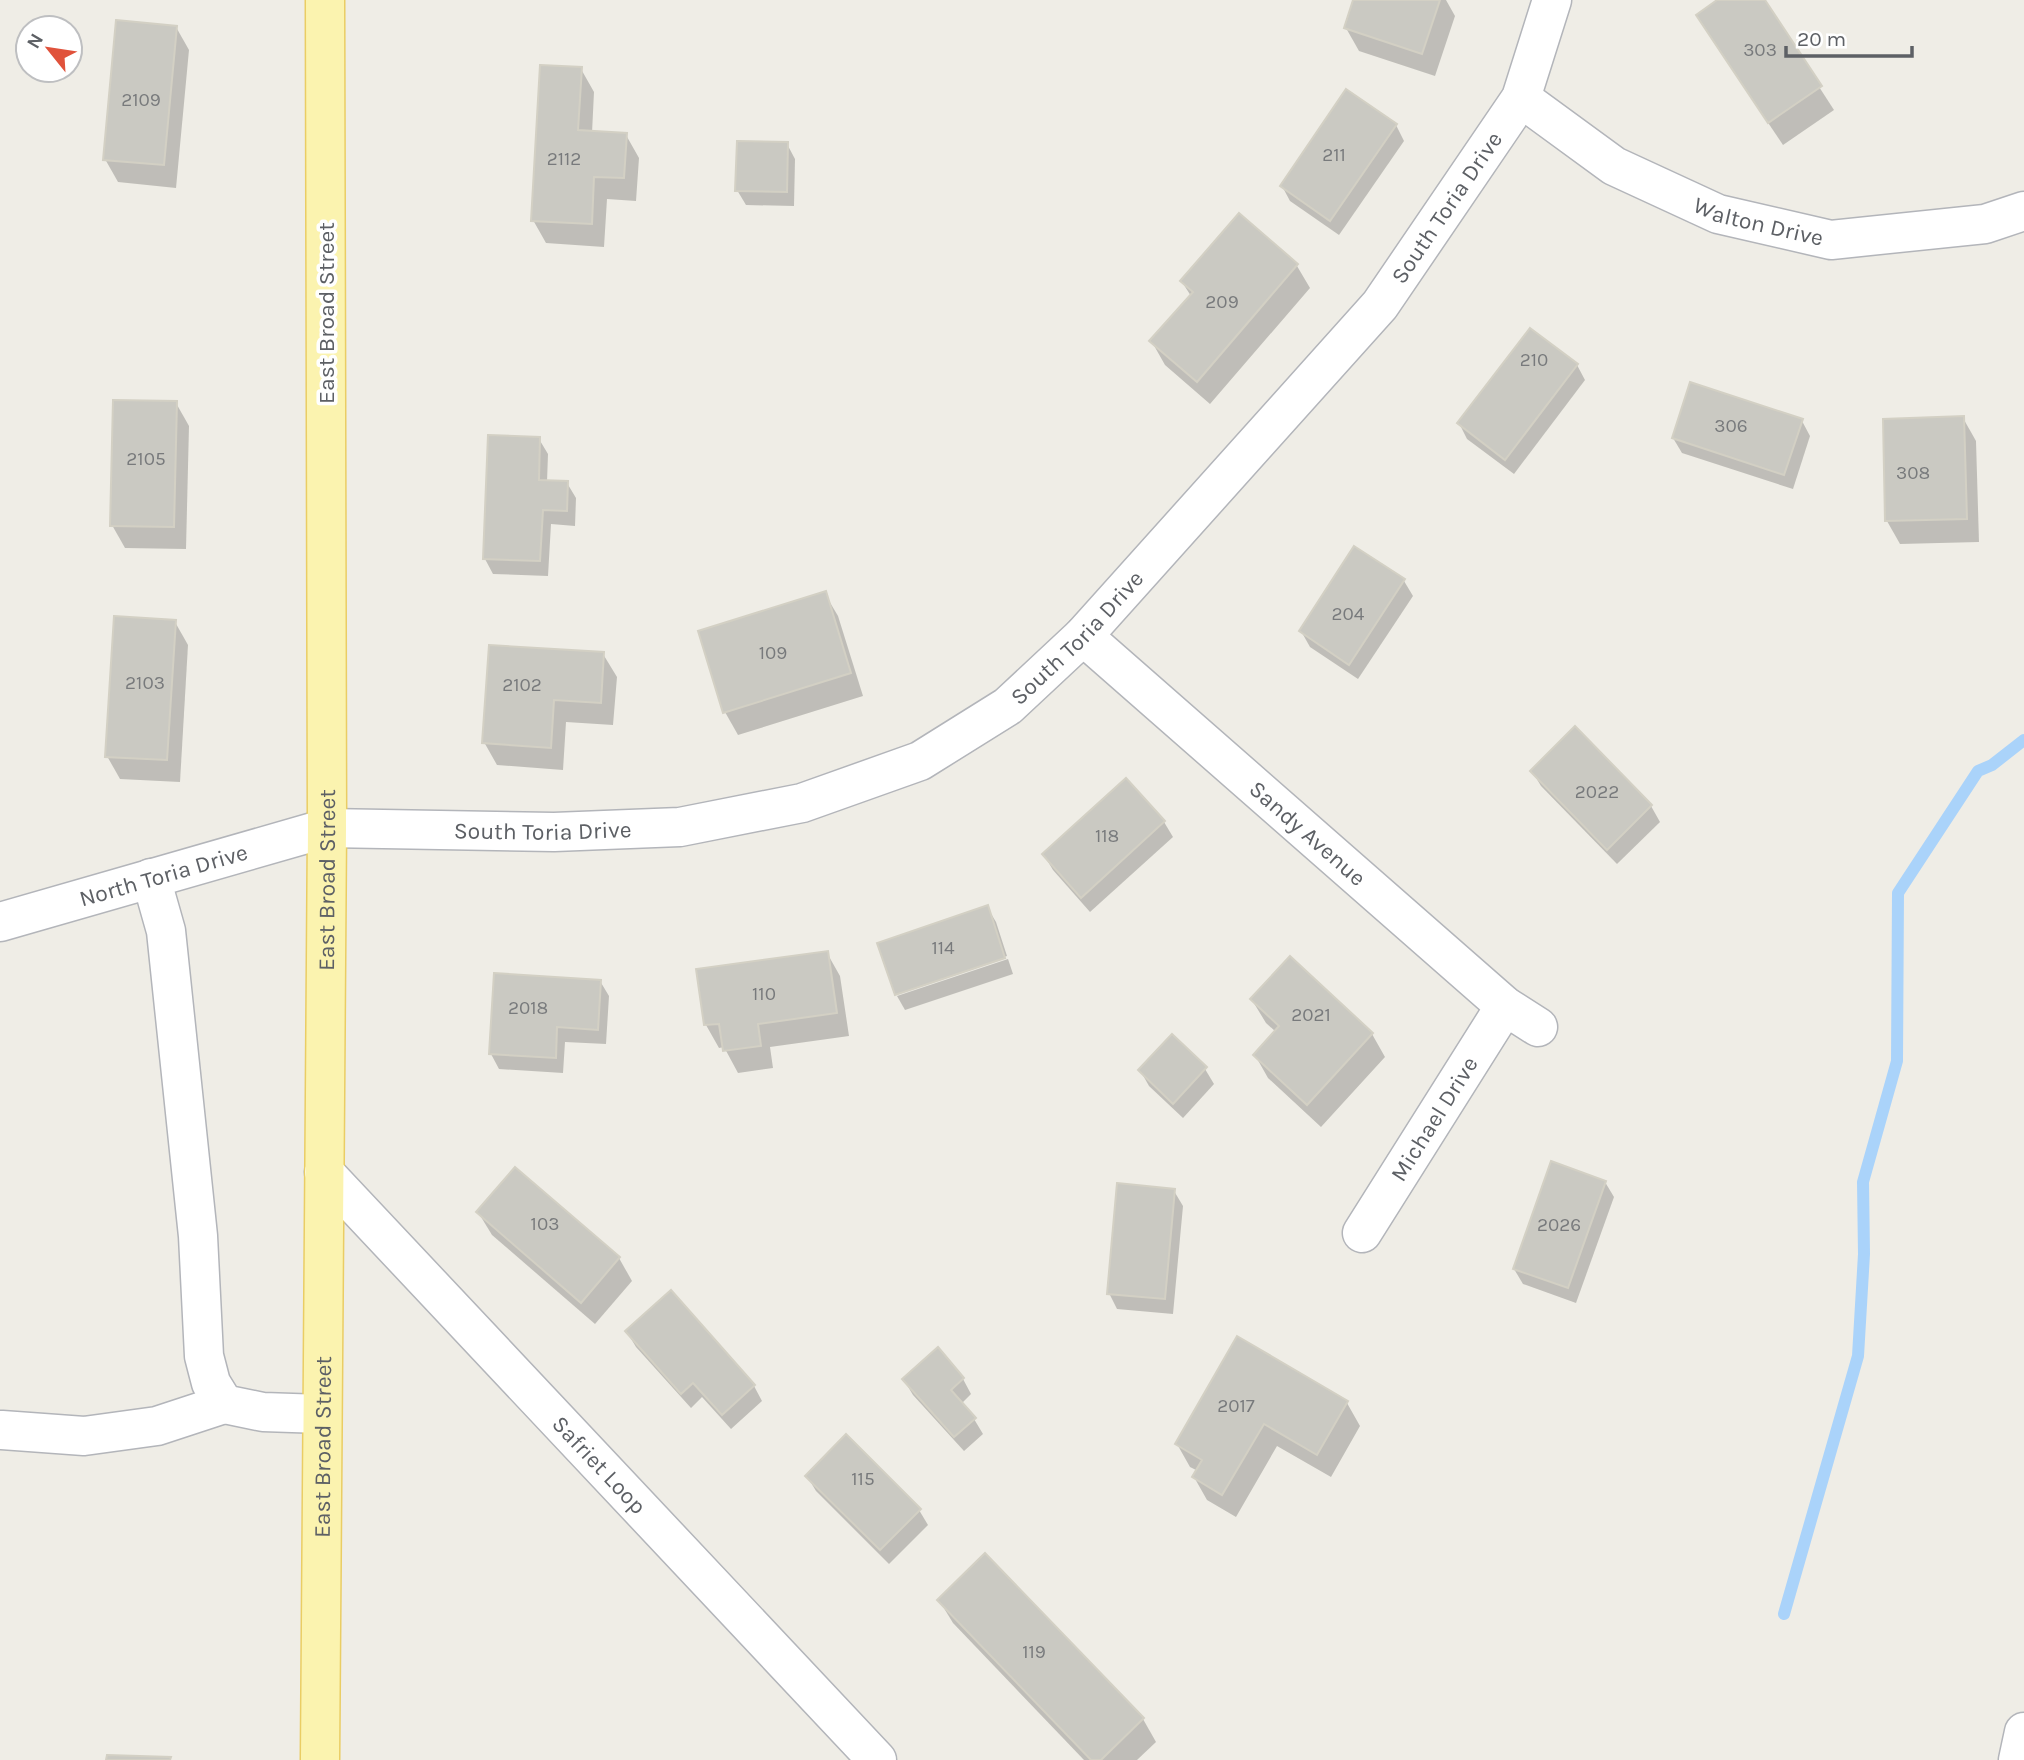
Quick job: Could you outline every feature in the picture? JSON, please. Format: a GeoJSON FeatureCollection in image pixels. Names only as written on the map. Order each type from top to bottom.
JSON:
{"type":"FeatureCollection","features":[{"type":"Feature","properties":{"kind":"main road","name":"East Broad Street"},"geometry":{"type":"LineString","coordinates":[[320,1760],[327,828],[325,0]]}},
{"type":"Feature","properties":{"kind":"street","name":"South Toria Drive"},"geometry":{"type":"LineString","coordinates":[[327,828],[554,832],[680,827],[803,803],[920,761],[1008,706],[1083,635],[1380,305],[1521,98],[1552,0]]}},
{"type":"Feature","properties":{"kind":"street","name":"Walton Drive"},"geometry":{"type":"LineString","coordinates":[[1521,98],[1614,166],[1718,214],[1831,240],[1985,224],[2024,211]]}},
{"type":"Feature","properties":{"kind":"street","name":"Sandy Avenue"},"geometry":{"type":"LineString","coordinates":[[1083,635],[1505,1006],[1538,1027]]}},
{"type":"Feature","properties":{"kind":"street","name":"North Toria Drive"},"geometry":{"type":"LineString","coordinates":[[0,922],[327,828]]}},
{"type":"Feature","properties":{"kind":"street"},"geometry":{"type":"LineString","coordinates":[[151,878],[168,945],[198,1236],[204,1356],[211,1383],[224,1404]]}},
{"type":"Feature","properties":{"kind":"street","name":"Michael Drive"},"geometry":{"type":"LineString","coordinates":[[1362,1233],[1505,1006]]}},
{"type":"Feature","properties":{"kind":"street","name":"Safriet Loop"},"geometry":{"type":"LineString","coordinates":[[324,1172],[877,1760]]}},
{"type":"Feature","properties":{"kind":"street"},"geometry":{"type":"LineString","coordinates":[[2,1430],[83,1436],[157,1426],[224,1404],[263,1412],[322,1414]]}},
{"type":"Feature","properties":{"kind":"street"},"geometry":{"type":"LineString","coordinates":[[2018,1760],[2024,1732]]}},
{"type":"Feature","properties":{"kind":"building"},"geometry":{"type":"Polygon","coordinates":[[[1353,0],[1440,0],[1422,54],[1344,28],[1353,0]]]}},
{"type":"Feature","properties":{"kind":"building"},"geometry":{"type":"Polygon","coordinates":[[[1717,0],[1765,0],[1822,86],[1768,123],[1696,15],[1717,0]]]}},
{"type":"Feature","properties":{"kind":"building"},"geometry":{"type":"Polygon","coordinates":[[[116,20],[177,26],[164,165],[103,160],[116,20]]]}},
{"type":"Feature","properties":{"kind":"building"},"geometry":{"type":"Polygon","coordinates":[[[540,65],[582,67],[578,130],[627,133],[624,178],[594,177],[592,224],[531,221],[540,65]]]}},
{"type":"Feature","properties":{"kind":"building"},"geometry":{"type":"Polygon","coordinates":[[[1346,89],[1397,124],[1330,221],[1280,186],[1346,89]]]}},
{"type":"Feature","properties":{"kind":"building"},"geometry":{"type":"Polygon","coordinates":[[[737,141],[788,142],[787,192],[735,191],[737,141]]]}},
{"type":"Feature","properties":{"kind":"building"},"geometry":{"type":"Polygon","coordinates":[[[1239,213],[1298,264],[1197,382],[1149,341],[1193,292],[1180,281],[1239,213]]]}},
{"type":"Feature","properties":{"kind":"building"},"geometry":{"type":"Polygon","coordinates":[[[1530,328],[1578,364],[1505,460],[1457,423],[1530,328]]]}},
{"type":"Feature","properties":{"kind":"building"},"geometry":{"type":"Polygon","coordinates":[[[1690,382],[1803,419],[1784,475],[1672,438],[1690,382]]]}},
{"type":"Feature","properties":{"kind":"building"},"geometry":{"type":"Polygon","coordinates":[[[113,400],[177,401],[174,527],[110,526],[113,400]]]}},
{"type":"Feature","properties":{"kind":"building"},"geometry":{"type":"Polygon","coordinates":[[[1964,416],[1967,519],[1885,521],[1883,419],[1964,416]]]}},
{"type":"Feature","properties":{"kind":"building"},"geometry":{"type":"Polygon","coordinates":[[[488,435],[540,437],[539,480],[568,481],[567,511],[543,510],[540,561],[483,559],[488,435]]]}},
{"type":"Feature","properties":{"kind":"building"},"geometry":{"type":"Polygon","coordinates":[[[1354,546],[1405,579],[1349,665],[1299,631],[1354,546]]]}},
{"type":"Feature","properties":{"kind":"building"},"geometry":{"type":"Polygon","coordinates":[[[826,591],[851,673],[723,713],[698,631],[826,591]]]}},
{"type":"Feature","properties":{"kind":"building"},"geometry":{"type":"Polygon","coordinates":[[[114,616],[176,620],[167,760],[105,757],[114,616]]]}},
{"type":"Feature","properties":{"kind":"building"},"geometry":{"type":"Polygon","coordinates":[[[489,645],[604,652],[601,703],[554,700],[551,748],[482,743],[489,645]]]}},
{"type":"Feature","properties":{"kind":"building"},"geometry":{"type":"Polygon","coordinates":[[[1575,726],[1652,805],[1607,850],[1530,771],[1575,726]]]}},
{"type":"Feature","properties":{"kind":"building"},"geometry":{"type":"Polygon","coordinates":[[[1126,778],[1165,821],[1081,898],[1042,854],[1126,778]]]}},
{"type":"Feature","properties":{"kind":"building"},"geometry":{"type":"Polygon","coordinates":[[[988,905],[1005,958],[895,995],[877,943],[988,905]]]}},
{"type":"Feature","properties":{"kind":"building"},"geometry":{"type":"Polygon","coordinates":[[[828,951],[837,1013],[758,1024],[761,1046],[723,1051],[719,1024],[704,1025],[696,969],[828,951]]]}},
{"type":"Feature","properties":{"kind":"building"},"geometry":{"type":"Polygon","coordinates":[[[1290,956],[1373,1033],[1307,1105],[1253,1055],[1279,1026],[1250,999],[1290,956]]]}},
{"type":"Feature","properties":{"kind":"building"},"geometry":{"type":"Polygon","coordinates":[[[494,973],[601,980],[598,1030],[557,1027],[556,1058],[489,1054],[494,973]]]}},
{"type":"Feature","properties":{"kind":"building"},"geometry":{"type":"Polygon","coordinates":[[[1172,1034],[1207,1067],[1173,1104],[1138,1070],[1172,1034]]]}},
{"type":"Feature","properties":{"kind":"building"},"geometry":{"type":"Polygon","coordinates":[[[1551,1161],[1606,1181],[1568,1288],[1513,1269],[1551,1161]]]}},
{"type":"Feature","properties":{"kind":"building"},"geometry":{"type":"Polygon","coordinates":[[[515,1167],[620,1257],[581,1303],[476,1212],[515,1167]]]}},
{"type":"Feature","properties":{"kind":"building"},"geometry":{"type":"Polygon","coordinates":[[[1117,1183],[1175,1189],[1165,1299],[1107,1294],[1117,1183]]]}},
{"type":"Feature","properties":{"kind":"building"},"geometry":{"type":"Polygon","coordinates":[[[671,1290],[755,1385],[722,1415],[693,1383],[681,1394],[625,1331],[671,1290]]]}},
{"type":"Feature","properties":{"kind":"building"},"geometry":{"type":"Polygon","coordinates":[[[1237,1336],[1348,1401],[1317,1455],[1264,1424],[1222,1495],[1192,1477],[1202,1460],[1175,1444],[1237,1336]]]}},
{"type":"Feature","properties":{"kind":"building"},"geometry":{"type":"Polygon","coordinates":[[[938,1347],[964,1378],[951,1390],[976,1418],[954,1437],[902,1379],[938,1347]]]}},
{"type":"Feature","properties":{"kind":"building"},"geometry":{"type":"Polygon","coordinates":[[[846,1434],[921,1509],[880,1550],[805,1476],[846,1434]]]}},
{"type":"Feature","properties":{"kind":"building"},"geometry":{"type":"Polygon","coordinates":[[[985,1553],[1144,1718],[1101,1760],[1091,1760],[937,1600],[985,1553]]]}},
{"type":"Feature","properties":{"kind":"building"},"geometry":{"type":"Polygon","coordinates":[[[107,1755],[171,1757],[170,1760],[106,1760],[107,1755]]]}},
{"type":"Feature","properties":{"kind":"waterway"},"geometry":{"type":"LineString","coordinates":[[1784,1614],[1858,1356],[1864,1254],[1863,1182],[1897,1061],[1898,893],[1978,771],[1992,765],[2024,740]]}}]}
